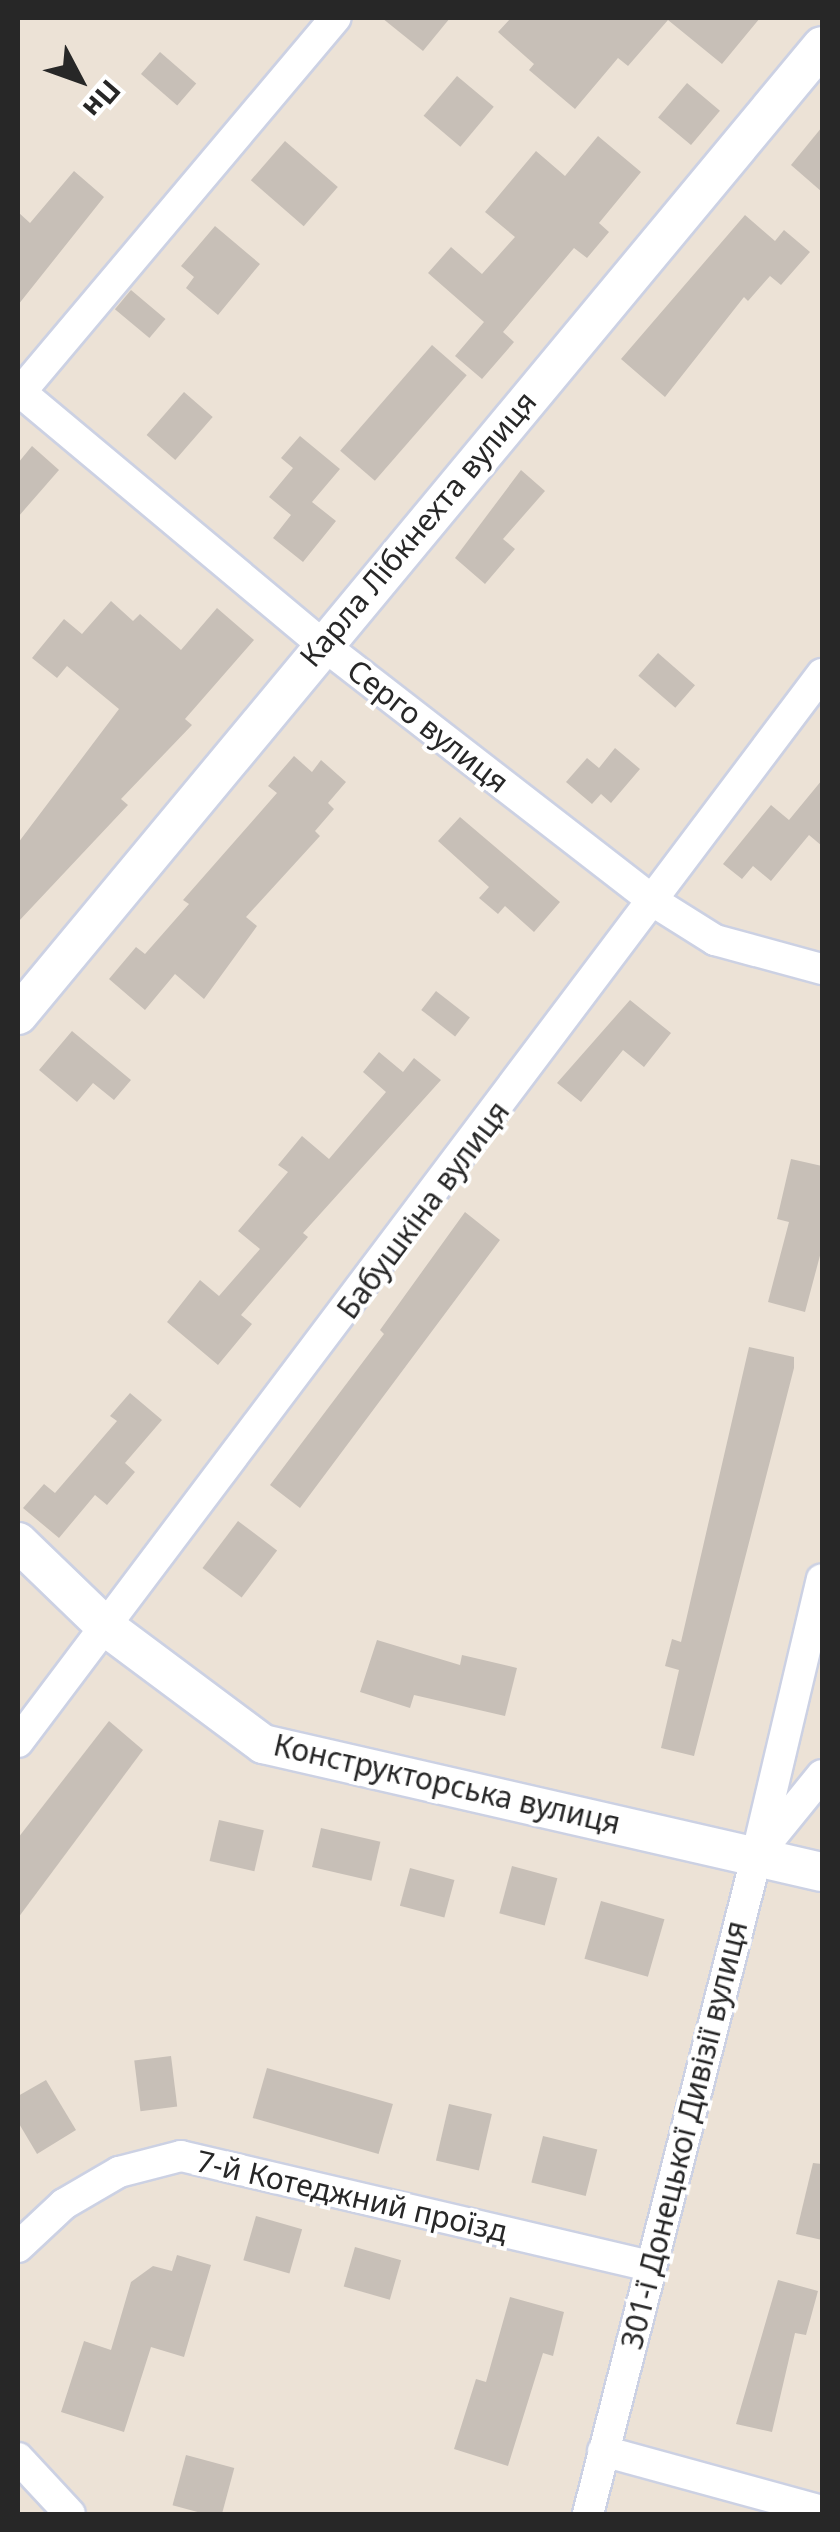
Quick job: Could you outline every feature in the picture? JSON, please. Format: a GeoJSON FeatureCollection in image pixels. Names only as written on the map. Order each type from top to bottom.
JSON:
{"type":"FeatureCollection","features":[{"type":"Feature","properties":{"kind":"street"},"geometry":{"type":"LineString","coordinates":[[18,392],[336,18]]}},
{"type":"Feature","properties":{"kind":"street","name":"Карла Лібкнехта вулиця"},"geometry":{"type":"LineString","coordinates":[[18,1015],[822,46]]}},
{"type":"Feature","properties":{"kind":"street","name":"Серго вулиця"},"geometry":{"type":"LineString","coordinates":[[18,392],[322,644],[656,902],[715,940],[822,969]]}},
{"type":"Feature","properties":{"kind":"street","name":"Бабушкіна вулиця"},"geometry":{"type":"LineString","coordinates":[[18,1742],[656,902],[724,797],[822,674]]}},
{"type":"Feature","properties":{"kind":"street","name":"Конструкторська вулиця"},"geometry":{"type":"LineString","coordinates":[[18,1542],[106,1627],[264,1744],[822,1872]]}},
{"type":"Feature","properties":{"kind":"street"},"geometry":{"type":"LineString","coordinates":[[757,1855],[822,1579]]}},
{"type":"Feature","properties":{"kind":"street","name":"301-ї Донецької Дивізії вулиця"},"geometry":{"type":"LineString","coordinates":[[588,2514],[757,1855],[822,1775]]}},
{"type":"Feature","properties":{"kind":"street","name":"7-й Котеджний проїзд"},"geometry":{"type":"LineString","coordinates":[[18,2248],[64,2204],[119,2172],[180,2156],[650,2266]]}},
{"type":"Feature","properties":{"kind":"street"},"geometry":{"type":"LineString","coordinates":[[603,2451],[822,2510]]}},
{"type":"Feature","properties":{"kind":"street"},"geometry":{"type":"LineString","coordinates":[[18,2458],[70,2514]]}},
{"type":"Feature","properties":{"kind":"building"},"geometry":{"type":"Polygon","coordinates":[[[382,18],[450,18],[423,51],[382,18]]]}},
{"type":"Feature","properties":{"kind":"building"},"geometry":{"type":"Polygon","coordinates":[[[511,18],[760,18],[722,64],[668,20],[628,66],[618,58],[575,109],[529,70],[534,64],[498,32],[511,18]]]}},
{"type":"Feature","properties":{"kind":"building"},"geometry":{"type":"Polygon","coordinates":[[[160,52],[196,83],[177,105],[141,74],[160,52]]]}},
{"type":"Feature","properties":{"kind":"building"},"geometry":{"type":"Polygon","coordinates":[[[457,76],[494,107],[460,147],[424,116],[457,76]]]}},
{"type":"Feature","properties":{"kind":"building"},"geometry":{"type":"Polygon","coordinates":[[[687,83],[720,111],[691,145],[658,117],[687,83]]]}},
{"type":"Feature","properties":{"kind":"building"},"geometry":{"type":"Polygon","coordinates":[[[822,127],[822,192],[791,165],[822,127]]]}},
{"type":"Feature","properties":{"kind":"building"},"geometry":{"type":"Polygon","coordinates":[[[598,136],[641,172],[599,223],[609,232],[587,258],[574,248],[503,332],[514,342],[482,379],[455,356],[484,322],[428,273],[451,247],[482,274],[515,237],[485,212],[536,151],[565,176],[598,136]]]}},
{"type":"Feature","properties":{"kind":"building"},"geometry":{"type":"Polygon","coordinates":[[[285,141],[338,187],[304,226],[251,180],[285,141]]]}},
{"type":"Feature","properties":{"kind":"building"},"geometry":{"type":"Polygon","coordinates":[[[74,171],[104,197],[18,305],[18,212],[30,223],[74,171]]]}},
{"type":"Feature","properties":{"kind":"building"},"geometry":{"type":"Polygon","coordinates":[[[745,215],[775,241],[784,230],[810,252],[781,285],[770,276],[748,301],[744,297],[665,397],[621,359],[745,215]]]}},
{"type":"Feature","properties":{"kind":"building"},"geometry":{"type":"Polygon","coordinates":[[[215,226],[260,264],[218,315],[186,288],[194,277],[181,266],[215,226]]]}},
{"type":"Feature","properties":{"kind":"building"},"geometry":{"type":"Polygon","coordinates":[[[131,290],[165,319],[149,338],[115,309],[131,290]]]}},
{"type":"Feature","properties":{"kind":"building"},"geometry":{"type":"Polygon","coordinates":[[[432,345],[467,375],[375,481],[340,451],[432,345]]]}},
{"type":"Feature","properties":{"kind":"building"},"geometry":{"type":"Polygon","coordinates":[[[184,392],[213,417],[175,460],[147,435],[184,392]]]}},
{"type":"Feature","properties":{"kind":"building"},"geometry":{"type":"Polygon","coordinates":[[[300,436],[340,469],[312,502],[336,521],[303,562],[273,538],[291,515],[269,497],[293,468],[281,458],[300,436]]]}},
{"type":"Feature","properties":{"kind":"building"},"geometry":{"type":"Polygon","coordinates":[[[32,446],[59,470],[18,517],[18,463],[32,446]]]}},
{"type":"Feature","properties":{"kind":"building"},"geometry":{"type":"Polygon","coordinates":[[[521,470],[545,491],[503,539],[515,549],[485,584],[455,558],[521,470]]]}},
{"type":"Feature","properties":{"kind":"building"},"geometry":{"type":"Polygon","coordinates":[[[111,601],[133,621],[140,614],[181,650],[217,608],[254,640],[185,719],[192,725],[121,799],[128,805],[18,922],[18,843],[119,709],[67,666],[57,678],[32,658],[64,619],[82,634],[111,601]]]}},
{"type":"Feature","properties":{"kind":"building"},"geometry":{"type":"Polygon","coordinates":[[[658,653],[695,685],[675,708],[638,676],[658,653]]]}},
{"type":"Feature","properties":{"kind":"building"},"geometry":{"type":"Polygon","coordinates":[[[615,748],[640,769],[611,803],[601,794],[592,804],[566,782],[587,758],[599,768],[615,748]]]}},
{"type":"Feature","properties":{"kind":"building"},"geometry":{"type":"Polygon","coordinates":[[[294,756],[312,772],[321,760],[346,782],[328,803],[334,809],[315,831],[320,836],[246,917],[257,926],[204,999],[175,974],[145,1010],[109,979],[136,947],[145,954],[189,904],[183,900],[277,793],[268,786],[294,756]]]}},
{"type":"Feature","properties":{"kind":"building"},"geometry":{"type":"Polygon","coordinates":[[[822,780],[822,846],[809,835],[771,881],[753,866],[742,879],[723,864],[771,805],[789,820],[822,780]]]}},
{"type":"Feature","properties":{"kind":"building"},"geometry":{"type":"Polygon","coordinates":[[[460,817],[560,902],[534,932],[505,906],[498,914],[479,898],[489,887],[438,841],[460,817]]]}},
{"type":"Feature","properties":{"kind":"building"},"geometry":{"type":"Polygon","coordinates":[[[436,991],[470,1017],[455,1036],[421,1010],[436,991]]]}},
{"type":"Feature","properties":{"kind":"building"},"geometry":{"type":"Polygon","coordinates":[[[630,1000],[671,1033],[644,1067],[623,1050],[581,1102],[557,1083],[630,1000]]]}},
{"type":"Feature","properties":{"kind":"building"},"geometry":{"type":"Polygon","coordinates":[[[72,1031],[131,1080],[114,1100],[93,1083],[77,1102],[39,1070],[72,1031]]]}},
{"type":"Feature","properties":{"kind":"building"},"geometry":{"type":"Polygon","coordinates":[[[379,1052],[403,1072],[414,1058],[441,1080],[303,1233],[308,1237],[241,1315],[252,1324],[218,1365],[167,1322],[200,1280],[219,1296],[260,1249],[238,1231],[288,1172],[278,1165],[302,1136],[329,1159],[386,1092],[363,1072],[379,1052]]]}},
{"type":"Feature","properties":{"kind":"building"},"geometry":{"type":"Polygon","coordinates":[[[791,1159],[822,1166],[822,1248],[805,1312],[768,1302],[789,1222],[777,1219],[791,1159]]]}},
{"type":"Feature","properties":{"kind":"building"},"geometry":{"type":"Polygon","coordinates":[[[465,1212],[500,1240],[300,1508],[270,1485],[384,1334],[380,1330],[465,1212]]]}},
{"type":"Feature","properties":{"kind":"building"},"geometry":{"type":"Polygon","coordinates":[[[749,1347],[794,1357],[794,1368],[694,1756],[661,1748],[679,1670],[665,1666],[672,1639],[681,1642],[749,1347]]]}},
{"type":"Feature","properties":{"kind":"building"},"geometry":{"type":"Polygon","coordinates":[[[130,1393],[162,1420],[125,1463],[135,1472],[107,1505],[95,1495],[59,1538],[23,1508],[44,1484],[55,1493],[117,1421],[110,1416],[130,1393]]]}},
{"type":"Feature","properties":{"kind":"building"},"geometry":{"type":"Polygon","coordinates":[[[238,1521],[277,1550],[242,1598],[202,1568],[238,1521]]]}},
{"type":"Feature","properties":{"kind":"building"},"geometry":{"type":"Polygon","coordinates":[[[377,1640],[460,1665],[462,1655],[517,1668],[505,1716],[414,1695],[410,1708],[360,1692],[377,1640]]]}},
{"type":"Feature","properties":{"kind":"building"},"geometry":{"type":"Polygon","coordinates":[[[109,1721],[143,1750],[18,1918],[18,1838],[109,1721]]]}},
{"type":"Feature","properties":{"kind":"building"},"geometry":{"type":"Polygon","coordinates":[[[219,1820],[264,1830],[254,1871],[210,1861],[219,1820]]]}},
{"type":"Feature","properties":{"kind":"building"},"geometry":{"type":"Polygon","coordinates":[[[321,1828],[380,1842],[371,1881],[312,1867],[321,1828]]]}},
{"type":"Feature","properties":{"kind":"building"},"geometry":{"type":"Polygon","coordinates":[[[512,1866],[557,1878],[545,1925],[499,1913],[512,1866]]]}},
{"type":"Feature","properties":{"kind":"building"},"geometry":{"type":"Polygon","coordinates":[[[410,1868],[454,1880],[444,1918],[400,1906],[410,1868]]]}},
{"type":"Feature","properties":{"kind":"building"},"geometry":{"type":"Polygon","coordinates":[[[601,1901],[664,1919],[648,1977],[584,1959],[601,1901]]]}},
{"type":"Feature","properties":{"kind":"building"},"geometry":{"type":"Polygon","coordinates":[[[171,2056],[177,2107],[140,2111],[134,2061],[171,2056]]]}},
{"type":"Feature","properties":{"kind":"building"},"geometry":{"type":"Polygon","coordinates":[[[267,2068],[393,2104],[379,2154],[253,2118],[267,2068]]]}},
{"type":"Feature","properties":{"kind":"building"},"geometry":{"type":"Polygon","coordinates":[[[46,2080],[76,2130],[37,2154],[18,2122],[18,2096],[46,2080]]]}},
{"type":"Feature","properties":{"kind":"building"},"geometry":{"type":"Polygon","coordinates":[[[449,2104],[492,2114],[479,2170],[436,2161],[449,2104]]]}},
{"type":"Feature","properties":{"kind":"building"},"geometry":{"type":"Polygon","coordinates":[[[543,2136],[597,2150],[586,2196],[531,2183],[543,2136]]]}},
{"type":"Feature","properties":{"kind":"building"},"geometry":{"type":"Polygon","coordinates":[[[813,2163],[822,2164],[822,2240],[796,2234],[813,2163]]]}},
{"type":"Feature","properties":{"kind":"building"},"geometry":{"type":"Polygon","coordinates":[[[256,2216],[302,2229],[289,2273],[243,2260],[256,2216]]]}},
{"type":"Feature","properties":{"kind":"building"},"geometry":{"type":"Polygon","coordinates":[[[355,2247],[401,2260],[390,2300],[344,2286],[355,2247]]]}},
{"type":"Feature","properties":{"kind":"building"},"geometry":{"type":"Polygon","coordinates":[[[177,2255],[211,2265],[184,2357],[151,2347],[124,2432],[61,2412],[84,2341],[111,2350],[131,2282],[153,2266],[172,2271],[177,2255]]]}},
{"type":"Feature","properties":{"kind":"building"},"geometry":{"type":"Polygon","coordinates":[[[778,2280],[818,2291],[806,2335],[795,2333],[772,2432],[736,2424],[778,2280]]]}},
{"type":"Feature","properties":{"kind":"building"},"geometry":{"type":"Polygon","coordinates":[[[510,2297],[564,2312],[553,2356],[543,2353],[508,2466],[454,2449],[476,2379],[486,2382],[510,2297]]]}},
{"type":"Feature","properties":{"kind":"building"},"geometry":{"type":"Polygon","coordinates":[[[186,2455],[234,2468],[222,2514],[173,2505],[186,2455]]]}}]}
